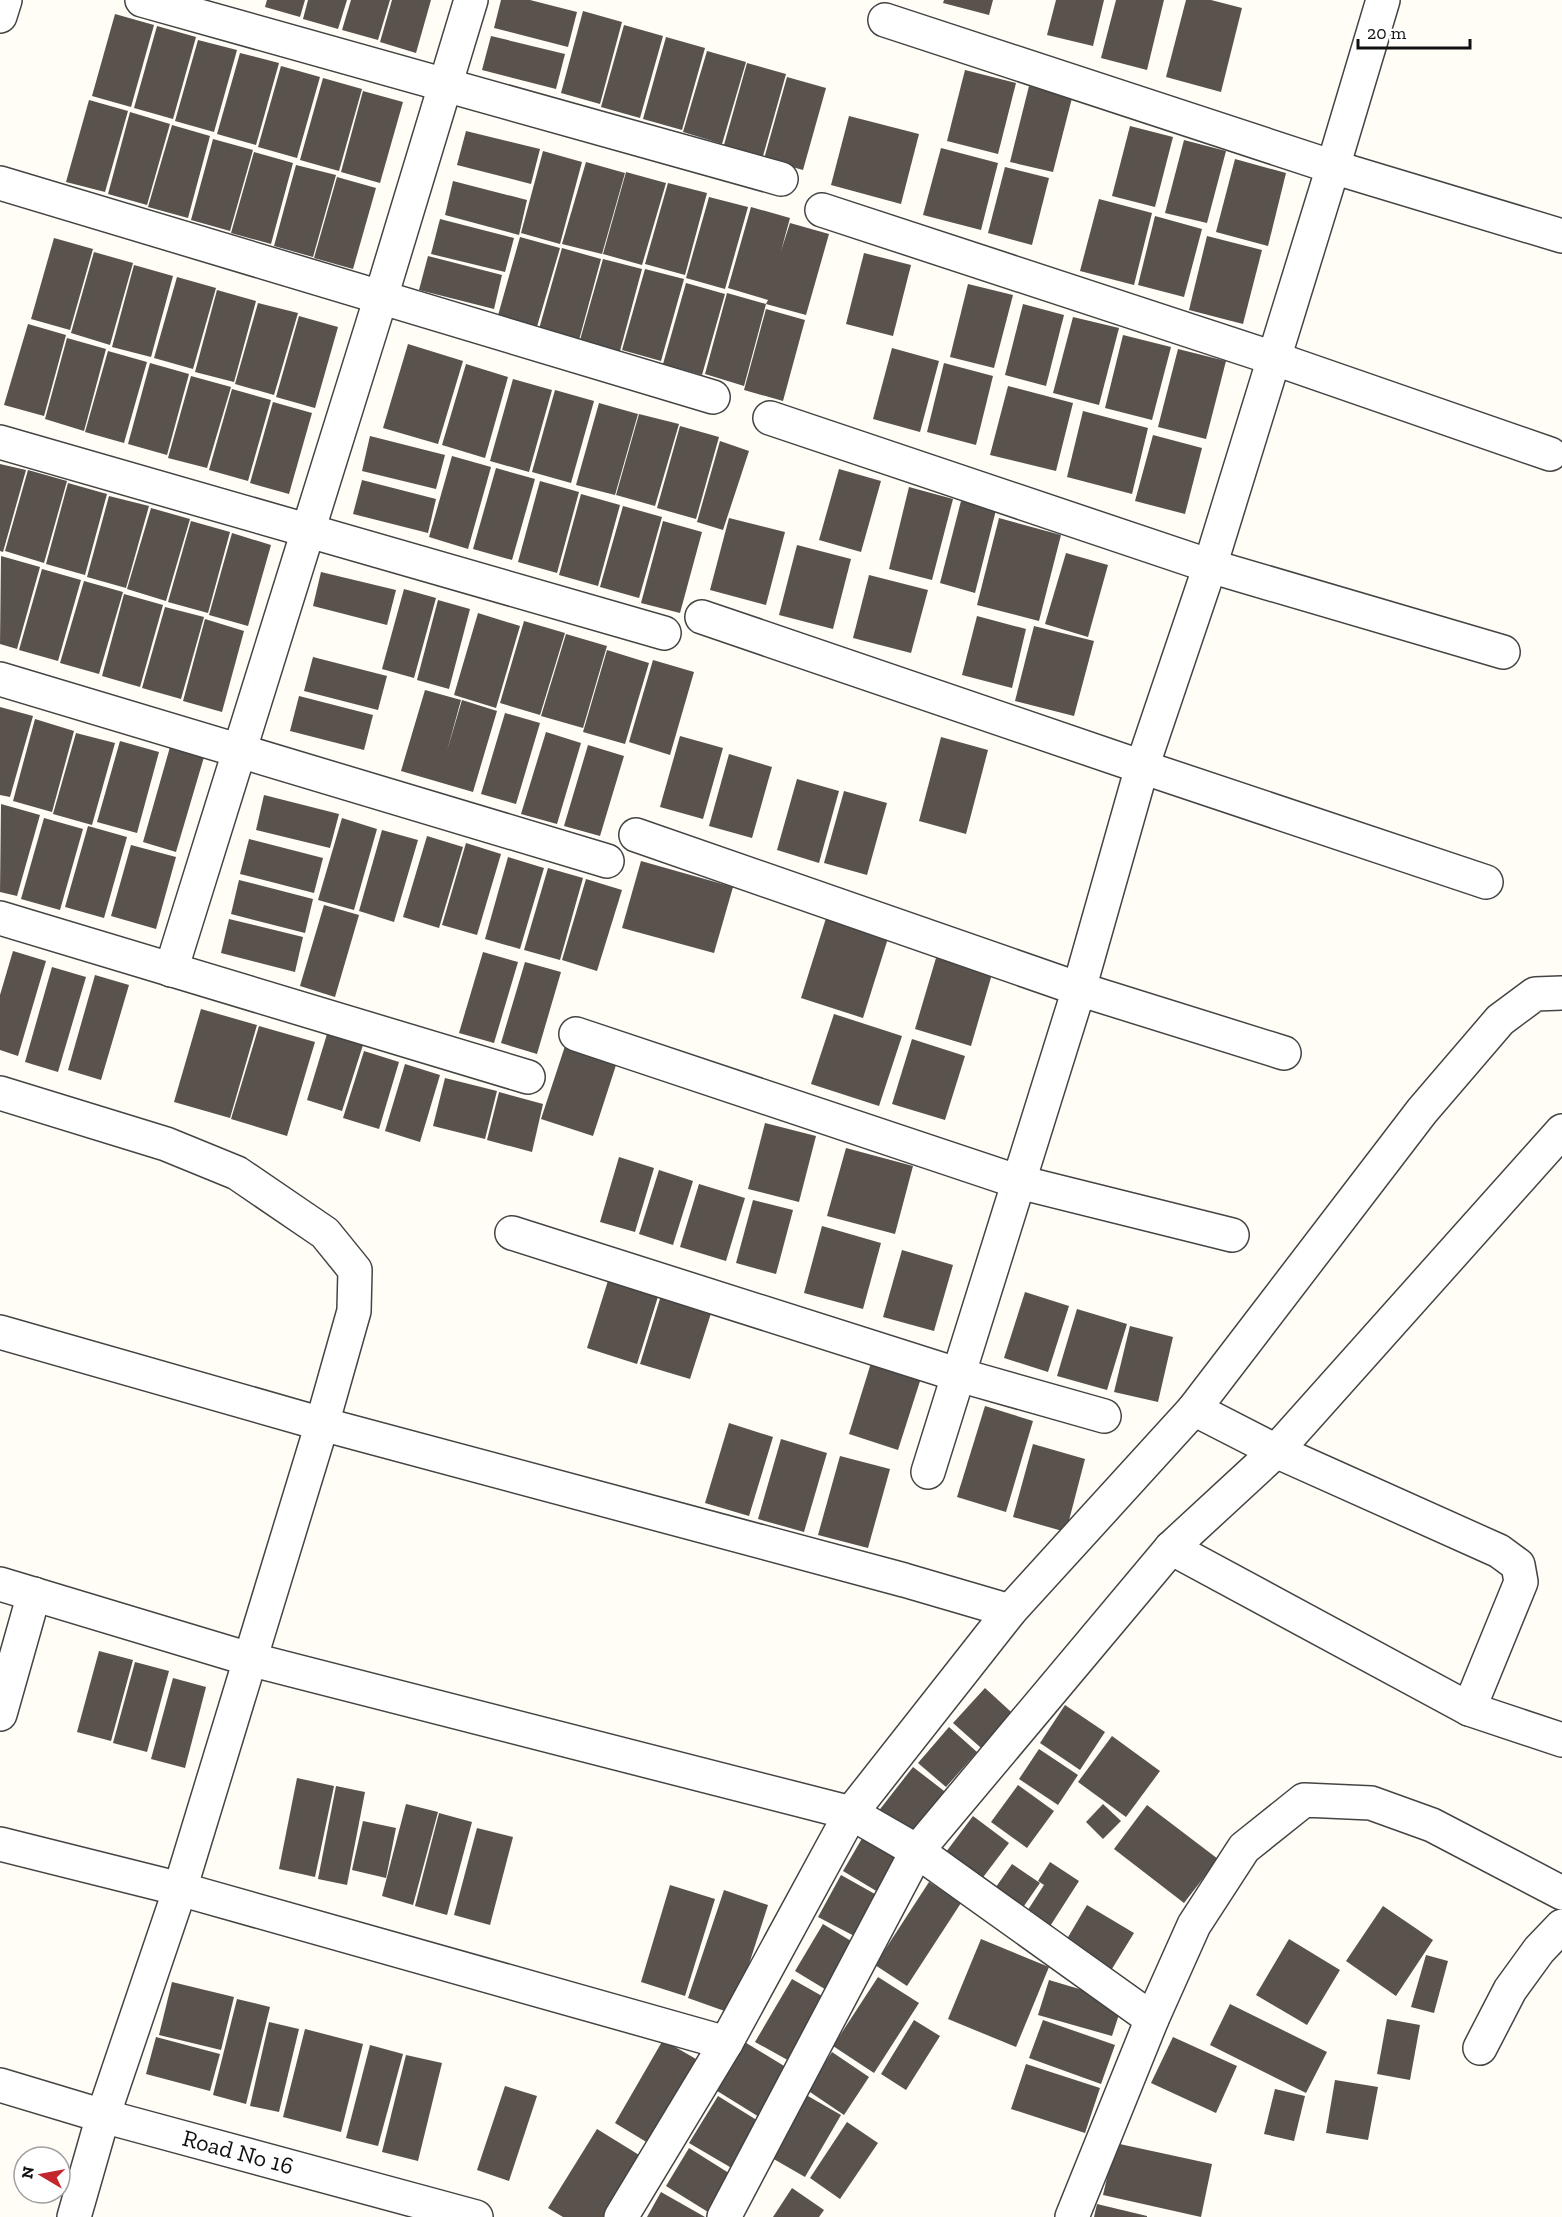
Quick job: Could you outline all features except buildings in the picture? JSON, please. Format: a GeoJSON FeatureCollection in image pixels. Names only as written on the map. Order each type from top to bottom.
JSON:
{"type":"FeatureCollection","features":[{"type":"Feature","properties":{"kind":"street"},"geometry":{"type":"LineString","coordinates":[[0,16],[4,0]]}},
{"type":"Feature","properties":{"kind":"street"},"geometry":{"type":"LineString","coordinates":[[142,0],[781,179]]}},
{"type":"Feature","properties":{"kind":"street"},"geometry":{"type":"LineString","coordinates":[[171,970],[471,0]]}},
{"type":"Feature","properties":{"kind":"street"},"geometry":{"type":"LineString","coordinates":[[928,1472],[1079,989],[1142,767],[1210,566],[1383,0]]}},
{"type":"Feature","properties":{"kind":"street"},"geometry":{"type":"LineString","coordinates":[[885,20],[1333,167],[1562,236]]}},
{"type":"Feature","properties":{"kind":"street"},"geometry":{"type":"LineString","coordinates":[[0,183],[713,397]]}},
{"type":"Feature","properties":{"kind":"street"},"geometry":{"type":"LineString","coordinates":[[822,210],[1273,358],[1550,454]]}},
{"type":"Feature","properties":{"kind":"street"},"geometry":{"type":"LineString","coordinates":[[770,418],[1210,566],[1503,652]]}},
{"type":"Feature","properties":{"kind":"street"},"geometry":{"type":"LineString","coordinates":[[0,442],[664,633]]}},
{"type":"Feature","properties":{"kind":"street"},"geometry":{"type":"LineString","coordinates":[[702,617],[1486,882]]}},
{"type":"Feature","properties":{"kind":"street"},"geometry":{"type":"LineString","coordinates":[[0,679],[607,861]]}},
{"type":"Feature","properties":{"kind":"street"},"geometry":{"type":"LineString","coordinates":[[636,835],[1079,989],[1284,1053]]}},
{"type":"Feature","properties":{"kind":"street"},"geometry":{"type":"LineString","coordinates":[[0,918],[528,1077]]}},
{"type":"Feature","properties":{"kind":"street"},"geometry":{"type":"LineString","coordinates":[[621,2217],[726,2043],[851,1813],[1010,1611],[1194,1409],[1422,1111],[1500,1020],[1535,994],[1562,993]]}},
{"type":"Feature","properties":{"kind":"street"},"geometry":{"type":"LineString","coordinates":[[576,1034],[1019,1182],[1232,1235]]}},
{"type":"Feature","properties":{"kind":"street"},"geometry":{"type":"LineString","coordinates":[[0,1093],[166,1144],[237,1173],[325,1233],[355,1270],[354,1311],[322,1424],[180,1889],[103,2116],[74,2217]]}},
{"type":"Feature","properties":{"kind":"street"},"geometry":{"type":"LineString","coordinates":[[724,2217],[917,1851],[1171,1548],[1276,1452],[1562,1131]]}},
{"type":"Feature","properties":{"kind":"street"},"geometry":{"type":"LineString","coordinates":[[512,1233],[959,1375],[1104,1416]]}},
{"type":"Feature","properties":{"kind":"street"},"geometry":{"type":"LineString","coordinates":[[0,1332],[322,1424],[893,1577],[1010,1611]]}},
{"type":"Feature","properties":{"kind":"street"},"geometry":{"type":"LineString","coordinates":[[1194,1409],[1276,1452],[1499,1551],[1518,1565],[1521,1582],[1469,1709]]}},
{"type":"Feature","properties":{"kind":"street"},"geometry":{"type":"LineString","coordinates":[[1171,1548],[1469,1709],[1562,1740]]}},
{"type":"Feature","properties":{"kind":"street"},"geometry":{"type":"LineString","coordinates":[[0,1584],[249,1659],[851,1813],[917,1851],[1152,2019]]}},
{"type":"Feature","properties":{"kind":"street"},"geometry":{"type":"LineString","coordinates":[[0,1714],[34,1594]]}},
{"type":"Feature","properties":{"kind":"street"},"geometry":{"type":"LineString","coordinates":[[1072,2217],[1152,2019],[1194,1925],[1244,1848],[1304,1800],[1371,1803],[1432,1826],[1562,1893]]}},
{"type":"Feature","properties":{"kind":"street"},"geometry":{"type":"LineString","coordinates":[[0,1844],[180,1889],[726,2043]]}},
{"type":"Feature","properties":{"kind":"street"},"geometry":{"type":"LineString","coordinates":[[1480,2048],[1510,1990],[1539,1950],[1562,1926]]}},
{"type":"Feature","properties":{"kind":"street","name":"Road No 16"},"geometry":{"type":"LineString","coordinates":[[0,2085],[103,2116],[476,2217]]}}]}
